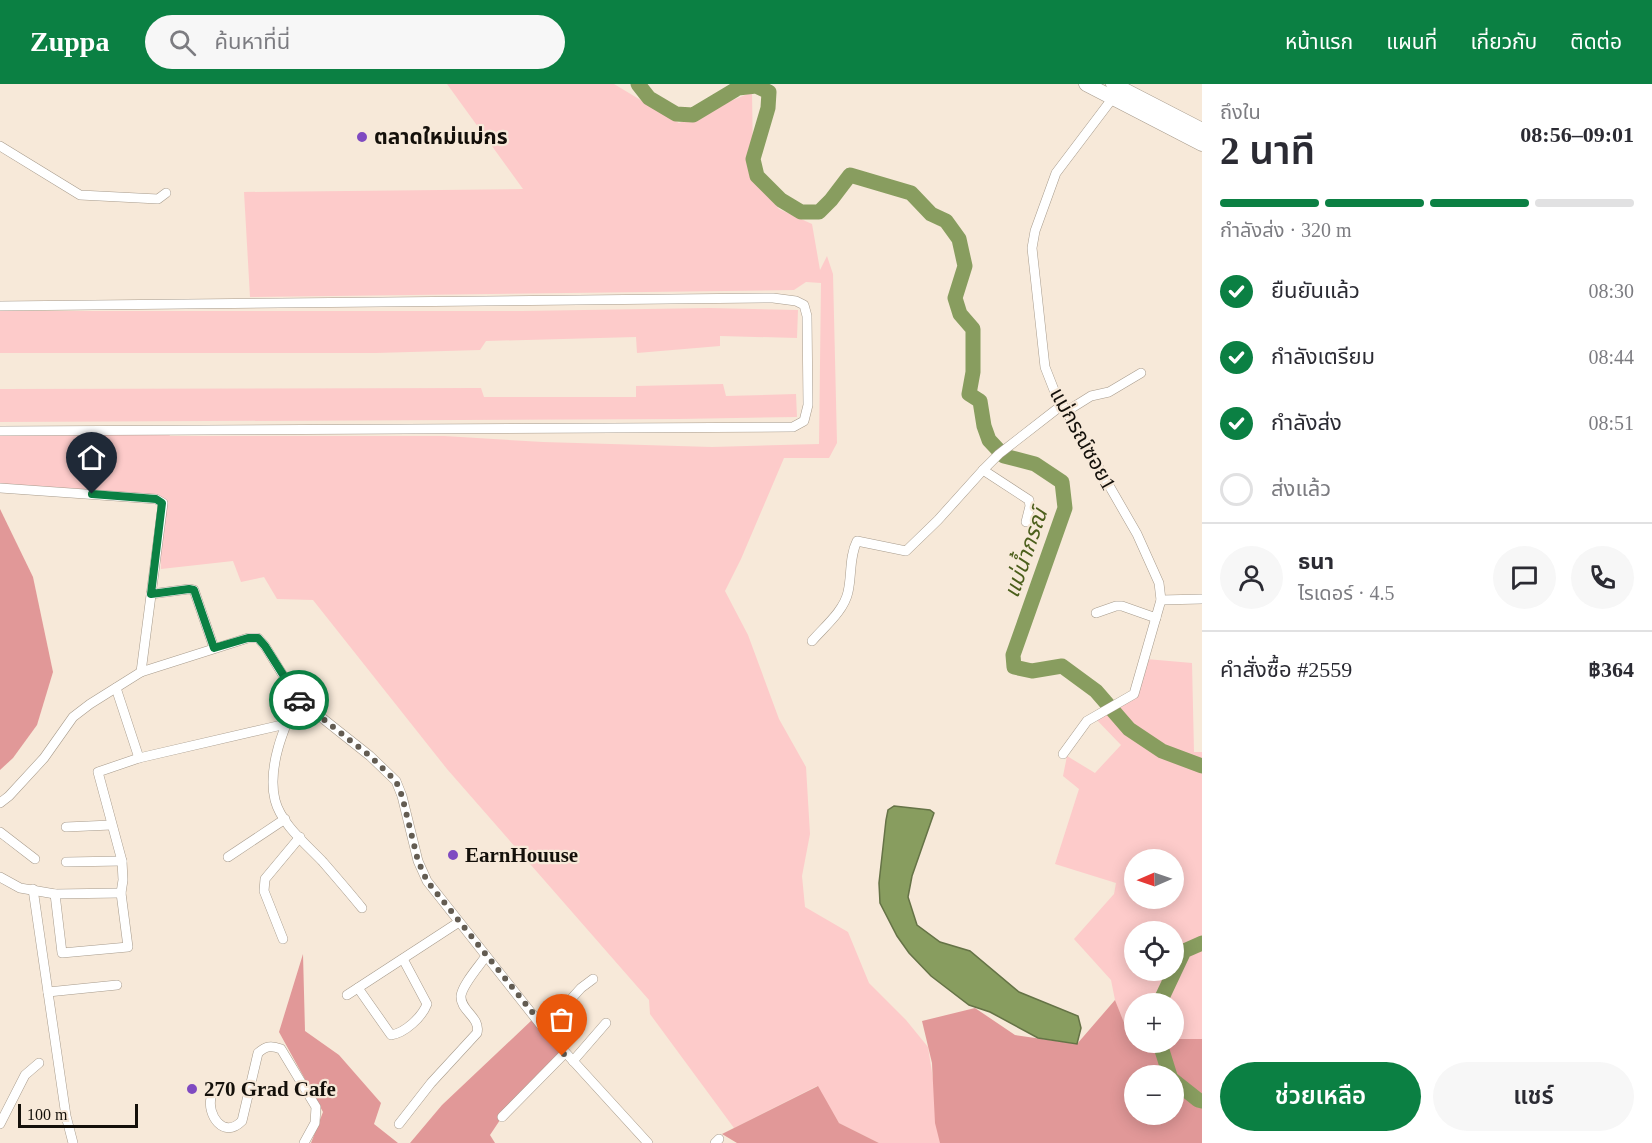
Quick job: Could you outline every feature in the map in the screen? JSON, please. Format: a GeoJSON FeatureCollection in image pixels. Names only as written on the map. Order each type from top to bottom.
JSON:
{"type":"FeatureCollection","features":[{"type":"Feature","properties":{"kind":"main road"},"geometry":{"type":"LineString","coordinates":[[1086,84],[1115,90],[1202,130]]}},
{"type":"Feature","properties":{"kind":"main road"},"geometry":{"type":"LineString","coordinates":[[1115,90],[1202,144]]}},
{"type":"Feature","properties":{"kind":"street","name":"แม่กรณ์ซอย1"},"geometry":{"type":"LineString","coordinates":[[1063,754],[1087,721],[1134,694],[1161,600],[1159,583],[1137,534],[1064,408],[1045,367],[1032,248],[1035,231],[1056,173],[1115,90]]}},
{"type":"Feature","properties":{"kind":"street"},"geometry":{"type":"LineString","coordinates":[[0,146],[80,195],[158,200],[166,193]]}},
{"type":"Feature","properties":{"kind":"street"},"geometry":{"type":"LineString","coordinates":[[0,306],[773,298],[796,301],[804,305],[807,316],[808,394],[804,421],[793,427],[0,431]]}},
{"type":"Feature","properties":{"kind":"street"},"geometry":{"type":"LineString","coordinates":[[812,641],[841,608],[848,594],[853,550],[857,541],[906,551],[938,520],[983,470],[1009,447],[1064,408],[1091,396],[1109,392],[1141,373]]}},
{"type":"Feature","properties":{"kind":"street"},"geometry":{"type":"LineString","coordinates":[[983,470],[1029,500],[1030,506],[1026,522]]}},
{"type":"Feature","properties":{"kind":"street"},"geometry":{"type":"LineString","coordinates":[[0,488],[156,499],[162,503],[141,672]]}},
{"type":"Feature","properties":{"kind":"street"},"geometry":{"type":"LineString","coordinates":[[151,594],[194,590],[214,648]]}},
{"type":"Feature","properties":{"kind":"street"},"geometry":{"type":"LineString","coordinates":[[1161,600],[1202,599]]}},
{"type":"Feature","properties":{"kind":"street"},"geometry":{"type":"LineString","coordinates":[[1096,613],[1122,606],[1156,618]]}},
{"type":"Feature","properties":{"kind":"street"},"geometry":{"type":"LineString","coordinates":[[0,803],[44,758],[73,717],[90,704],[141,672],[248,638],[258,638],[297,698],[370,756],[396,781],[402,796],[418,861],[427,881],[544,1029],[648,1143]]}},
{"type":"Feature","properties":{"kind":"street"},"geometry":{"type":"LineString","coordinates":[[116,688],[139,758]]}},
{"type":"Feature","properties":{"kind":"street"},"geometry":{"type":"LineString","coordinates":[[297,698],[279,747],[274,783],[275,800],[285,819],[362,908]]}},
{"type":"Feature","properties":{"kind":"street"},"geometry":{"type":"LineString","coordinates":[[55,894],[62,953],[128,947],[121,893],[122,861],[98,772],[139,758],[286,724]]}},
{"type":"Feature","properties":{"kind":"street"},"geometry":{"type":"LineString","coordinates":[[228,857],[285,819]]}},
{"type":"Feature","properties":{"kind":"street"},"geometry":{"type":"LineString","coordinates":[[66,826],[111,825]]}},
{"type":"Feature","properties":{"kind":"street"},"geometry":{"type":"LineString","coordinates":[[0,832],[35,859]]}},
{"type":"Feature","properties":{"kind":"street"},"geometry":{"type":"LineString","coordinates":[[283,939],[264,891],[264,884],[265,879],[300,837]]}},
{"type":"Feature","properties":{"kind":"street"},"geometry":{"type":"LineString","coordinates":[[66,862],[122,861]]}},
{"type":"Feature","properties":{"kind":"street"},"geometry":{"type":"LineString","coordinates":[[0,877],[20,888],[55,894],[121,893]]}},
{"type":"Feature","properties":{"kind":"street"},"geometry":{"type":"LineString","coordinates":[[33,889],[66,1116],[73,1143]]}},
{"type":"Feature","properties":{"kind":"street"},"geometry":{"type":"LineString","coordinates":[[347,995],[459,922]]}},
{"type":"Feature","properties":{"kind":"street"},"geometry":{"type":"LineString","coordinates":[[399,1124],[431,1083],[477,1033],[476,1022],[462,1002],[461,993],[486,956]]}},
{"type":"Feature","properties":{"kind":"street"},"geometry":{"type":"LineString","coordinates":[[358,988],[391,1035],[403,1031],[424,1011],[427,1004],[403,959]]}},
{"type":"Feature","properties":{"kind":"street"},"geometry":{"type":"LineString","coordinates":[[544,1029],[580,988],[593,979]]}},
{"type":"Feature","properties":{"kind":"street"},"geometry":{"type":"LineString","coordinates":[[48,992],[117,985]]}},
{"type":"Feature","properties":{"kind":"street"},"geometry":{"type":"LineString","coordinates":[[573,1061],[606,1023]]}},
{"type":"Feature","properties":{"kind":"street"},"geometry":{"type":"LineString","coordinates":[[211,1098],[210,1108],[220,1124],[224,1128],[236,1127],[242,1121],[258,1053],[264,1047],[273,1046],[281,1049],[316,1107],[315,1123],[304,1143]]}},
{"type":"Feature","properties":{"kind":"street"},"geometry":{"type":"LineString","coordinates":[[502,1117],[565,1053]]}},
{"type":"Feature","properties":{"kind":"street"},"geometry":{"type":"LineString","coordinates":[[0,1124],[25,1075],[39,1063]]}},
{"type":"Feature","properties":{"kind":"shaded area"},"geometry":{"type":"Polygon","coordinates":[[[447,84],[614,84],[679,123],[752,92],[753,159],[750,176],[779,209],[812,224],[820,270],[827,256],[833,274],[837,443],[829,458],[784,458],[725,591],[748,635],[779,719],[806,767],[810,834],[802,876],[805,907],[848,932],[869,983],[906,1020],[928,1047],[943,1143],[879,1143],[839,1123],[817,1086],[734,1128],[650,1014],[649,1000],[447,769],[313,600],[277,599],[264,577],[241,582],[233,561],[161,569],[159,497],[0,488],[0,431],[167,430],[170,436],[444,436],[543,442],[712,447],[819,444],[821,283],[806,282],[794,290],[250,297],[244,192],[523,189],[447,84]]]}},
{"type":"Feature","properties":{"kind":"shaded area"},"geometry":{"type":"Polygon","coordinates":[[[709,308],[798,310],[797,338],[720,336],[720,346],[637,353],[636,337],[486,341],[480,350],[376,353],[0,353],[0,311],[522,311],[709,308]]]}},
{"type":"Feature","properties":{"kind":"shaded area"},"geometry":{"type":"Polygon","coordinates":[[[723,384],[726,396],[796,394],[797,417],[0,422],[0,389],[481,388],[484,397],[636,397],[636,386],[723,384]]]}},
{"type":"Feature","properties":{"kind":"shaded area"},"geometry":{"type":"Polygon","coordinates":[[[0,509],[33,577],[53,672],[37,725],[13,758],[0,770],[0,509]]]}},
{"type":"Feature","properties":{"kind":"shaded area"},"geometry":{"type":"Polygon","coordinates":[[[1146,659],[1192,663],[1194,752],[1202,752],[1202,1039],[1184,1040],[1184,993],[1124,993],[1124,1022],[1115,1000],[1111,980],[1074,939],[1114,894],[1116,883],[1055,864],[1079,789],[1063,776],[1067,756],[1095,773],[1121,745],[1093,716],[1135,695],[1146,659]]]}},
{"type":"Feature","properties":{"kind":"shaded area"},"geometry":{"type":"Polygon","coordinates":[[[894,806],[930,810],[934,813],[912,876],[908,897],[917,925],[940,942],[970,951],[1019,992],[1078,1016],[1081,1028],[1077,1044],[1038,1038],[990,1012],[969,1005],[931,976],[909,953],[897,936],[880,903],[879,883],[886,820],[888,810],[894,806]]]}},
{"type":"Feature","properties":{"kind":"shaded area"},"geometry":{"type":"Polygon","coordinates":[[[303,954],[305,1031],[339,1055],[381,1103],[374,1124],[398,1143],[311,1143],[323,1112],[279,1032],[303,954]]]}},
{"type":"Feature","properties":{"kind":"shaded area"},"geometry":{"type":"Polygon","coordinates":[[[1115,1000],[1124,1022],[1124,1053],[1184,1053],[1184,1039],[1202,1039],[1202,1143],[940,1143],[935,1123],[932,1063],[922,1021],[975,1008],[1015,1035],[1077,1044],[1115,1000]]]}},
{"type":"Feature","properties":{"kind":"shaded area"},"geometry":{"type":"Polygon","coordinates":[[[533,1019],[562,1056],[502,1117],[490,1135],[495,1143],[410,1143],[442,1105],[533,1019]]]}},
{"type":"Feature","properties":{"kind":"shaded area"},"geometry":{"type":"Polygon","coordinates":[[[818,1086],[839,1123],[879,1143],[737,1143],[722,1134],[818,1086]]]}},
{"type":"Feature","properties":{"kind":"waterway","name":"แม่น้ำกรณ์"},"geometry":{"type":"LineString","coordinates":[[638,84],[649,98],[676,114],[693,115],[738,88],[756,86],[769,92],[768,108],[753,159],[757,176],[781,200],[801,212],[819,212],[850,175],[911,193],[931,214],[946,221],[959,239],[965,266],[955,298],[960,314],[973,329],[973,372],[969,394],[980,401],[989,440],[1004,456],[1035,464],[1062,482],[1065,508],[1013,655],[1014,667],[1032,671],[1062,666],[1096,691],[1129,729],[1162,751],[1202,766]]}},
{"type":"Feature","properties":{"kind":"waterway","name":"แม่น้ำกรณ์"},"geometry":{"type":"LineString","coordinates":[[1164,993],[1184,951],[1202,943]]}},
{"type":"Feature","properties":{"kind":"waterway","name":"แม่น้ำกรณ์"},"geometry":{"type":"LineString","coordinates":[[1163,1053],[1167,1065]]}},
{"type":"Feature","properties":{"kind":"waterway","name":"แม่น้ำกรณ์"},"geometry":{"type":"LineString","coordinates":[[1184,1089],[1202,1101]]}},
{"type":"Feature","properties":{"kind":"way so far"},"geometry":{"type":"LineString","coordinates":[[299,700],[370,756],[396,781],[402,796],[413,846],[427,881],[565,1053],[562,1056]]}},
{"type":"Feature","properties":{"kind":"place","name":"ตลาดใหม่แม่กร"},"geometry":{"type":"Point","coordinates":[362,137]}},
{"type":"Feature","properties":{"kind":"place","name":"EarnHouuse"},"geometry":{"type":"Point","coordinates":[453,855]}},
{"type":"Feature","properties":{"kind":"place","name":"270 Grad Cafe"},"geometry":{"type":"Point","coordinates":[192,1089]}},
{"type":"Feature","properties":{"kind":"route"},"geometry":{"type":"LineString","coordinates":[[92,494],[156,499],[162,503],[163,511],[151,594],[194,590],[214,648],[248,638],[258,638],[299,700]]}}]}
